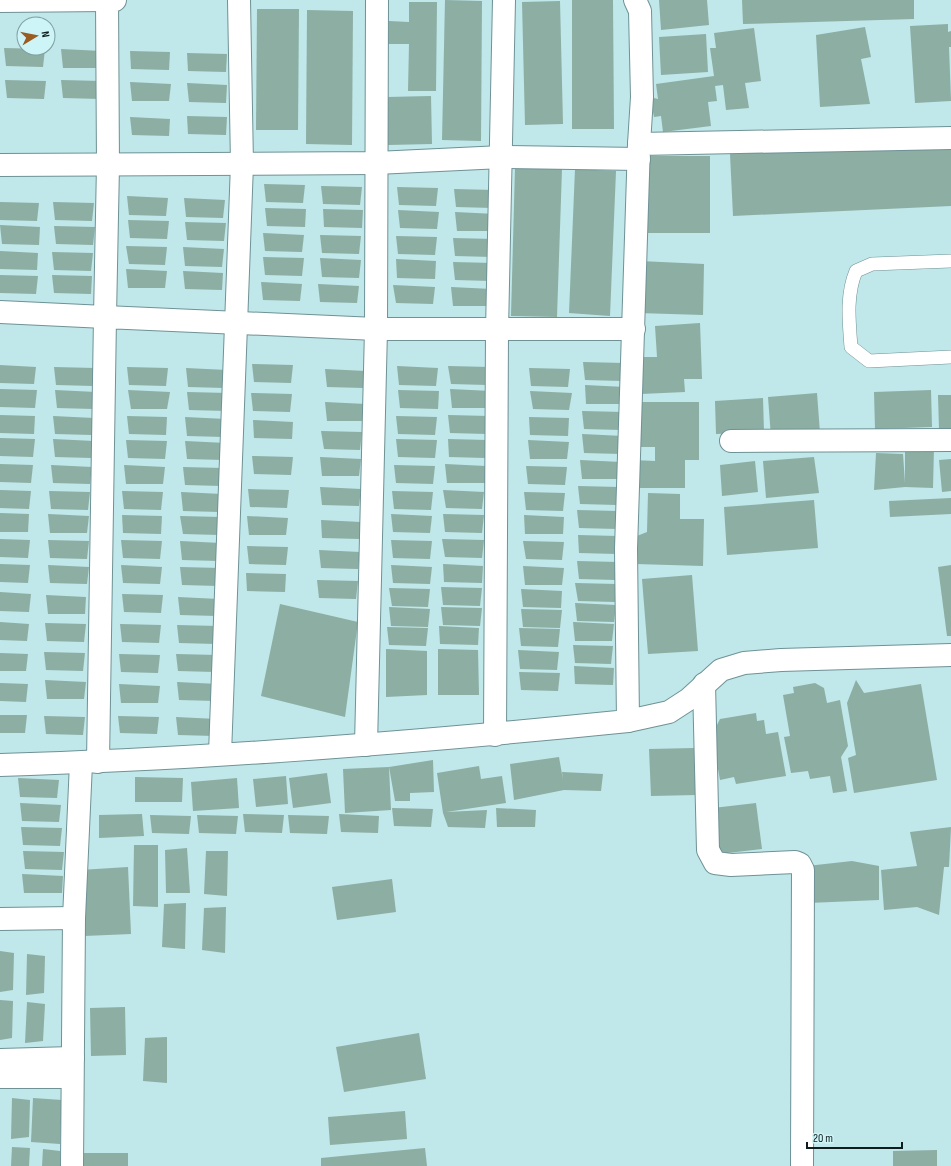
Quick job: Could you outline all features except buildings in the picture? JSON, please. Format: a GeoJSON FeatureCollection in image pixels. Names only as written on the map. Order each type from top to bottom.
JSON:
{"type":"FeatureCollection","features":[{"type":"Feature","properties":{"kind":"street"},"geometry":{"type":"LineString","coordinates":[[72,1166],[74,918],[89,762],[106,317],[108,165],[107,0]]}},
{"type":"Feature","properties":{"kind":"street"},"geometry":{"type":"LineString","coordinates":[[0,1],[115,0]]}},
{"type":"Feature","properties":{"kind":"street"},"geometry":{"type":"LineString","coordinates":[[220,754],[242,164],[239,0]]}},
{"type":"Feature","properties":{"kind":"street"},"geometry":{"type":"LineString","coordinates":[[366,745],[376,329],[377,0]]}},
{"type":"Feature","properties":{"kind":"street"},"geometry":{"type":"LineString","coordinates":[[495,735],[497,331],[502,157],[504,0]]}},
{"type":"Feature","properties":{"kind":"street"},"geometry":{"type":"LineString","coordinates":[[628,721],[626,549],[642,97],[640,11],[635,0]]}},
{"type":"Feature","properties":{"kind":"street"},"geometry":{"type":"LineString","coordinates":[[0,165],[376,163],[951,138]]}},
{"type":"Feature","properties":{"kind":"street"},"geometry":{"type":"LineString","coordinates":[[0,312],[376,329],[497,331],[634,329]]}},
{"type":"Feature","properties":{"kind":"street"},"geometry":{"type":"LineString","coordinates":[[731,441],[951,440]]}},
{"type":"Feature","properties":{"kind":"street"},"geometry":{"type":"LineString","coordinates":[[0,765],[89,762],[366,745],[495,735],[628,721],[669,712],[689,699],[721,670],[744,663],[781,660],[951,655]]}},
{"type":"Feature","properties":{"kind":"street"},"geometry":{"type":"LineString","coordinates":[[704,684],[708,850],[715,863],[731,865],[796,862],[800,864],[803,870],[802,1166]]}},
{"type":"Feature","properties":{"kind":"street"},"geometry":{"type":"LineString","coordinates":[[0,918],[74,918]]}},
{"type":"Feature","properties":{"kind":"street"},"geometry":{"type":"LineString","coordinates":[[0,1060],[73,1068]]}},
{"type":"Feature","properties":{"kind":"street"},"geometry":{"type":"LineString","coordinates":[[0,1077],[73,1068]]}},
{"type":"Feature","properties":{"kind":"lane"},"geometry":{"type":"LineString","coordinates":[[951,261],[872,264],[856,271],[852,282],[848,314],[851,347],[868,361],[951,357]]}}]}
